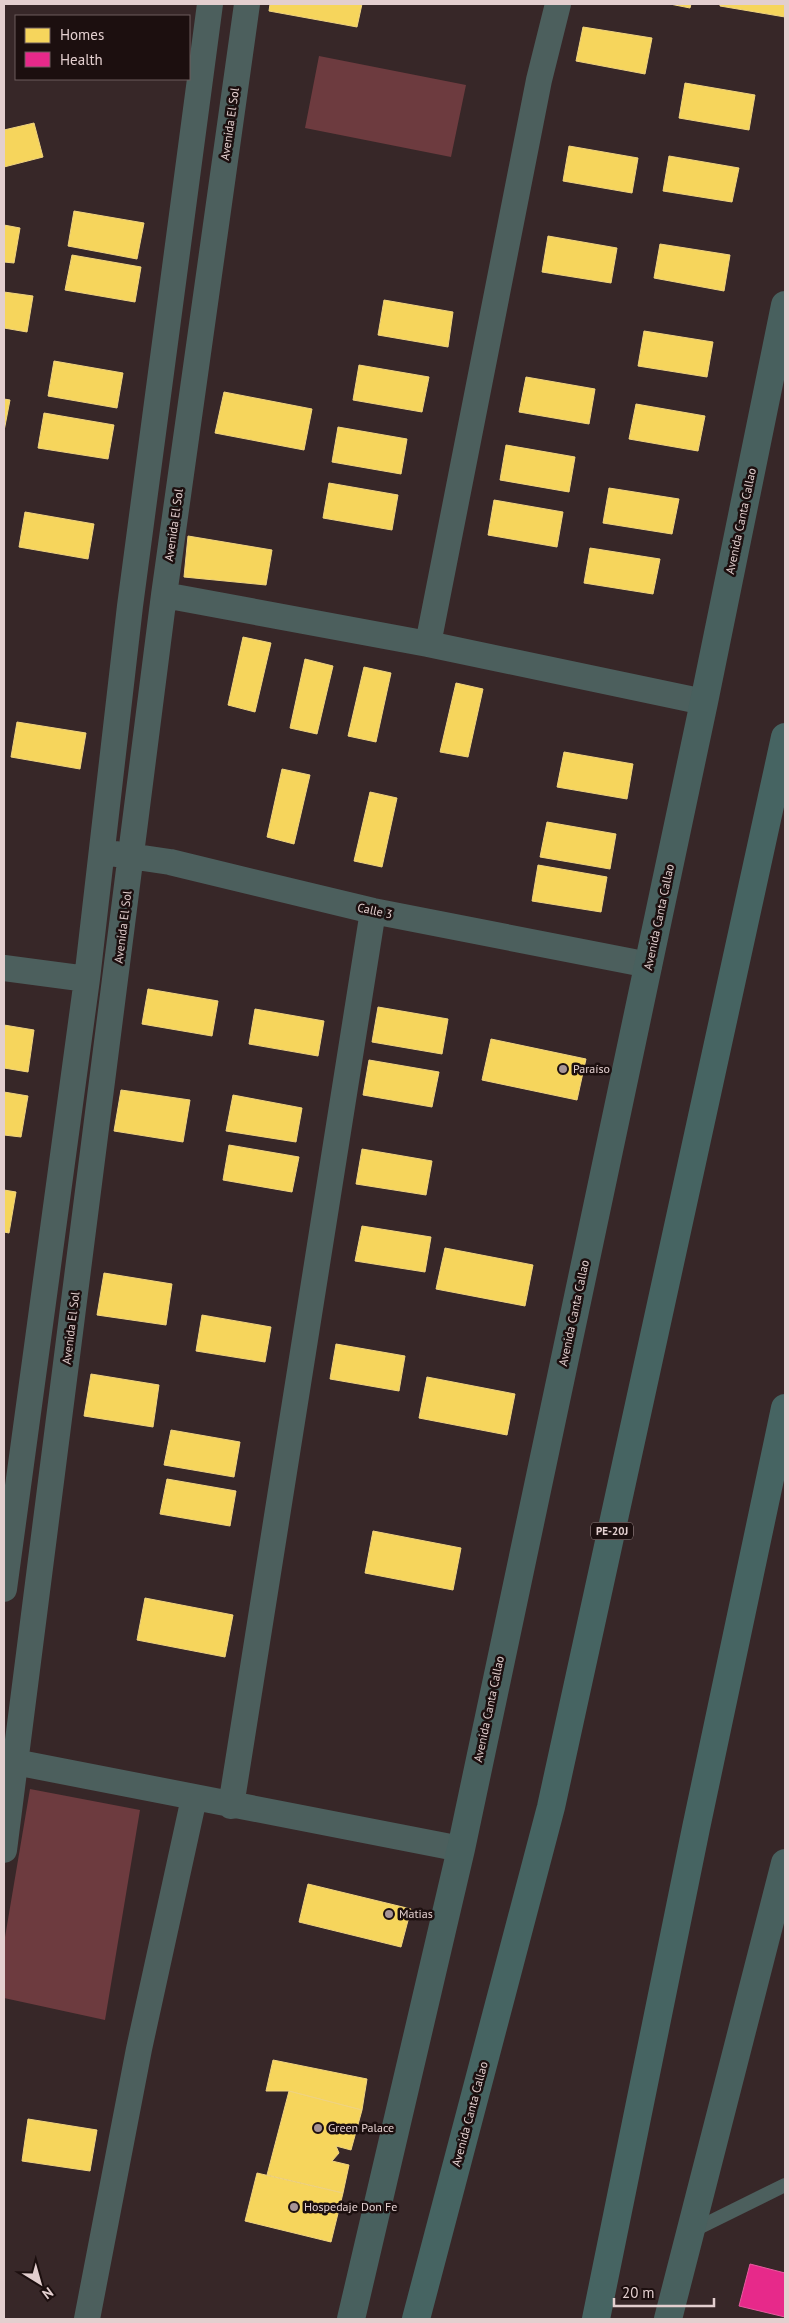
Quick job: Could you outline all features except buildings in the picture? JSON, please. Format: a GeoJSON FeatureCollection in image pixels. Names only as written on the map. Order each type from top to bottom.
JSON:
{"type":"FeatureCollection","features":[{"type":"Feature","properties":{"kind":"highway","name":"Avenida Canta Callao"},"geometry":{"type":"LineString","coordinates":[[416,2319],[551,1807],[785,737]]}},
{"type":"Feature","properties":{"kind":"highway"},"geometry":{"type":"LineString","coordinates":[[596,2319],[696,1828],[785,1408]]}},
{"type":"Feature","properties":{"kind":"main road","name":"Avenida Canta Callao"},"geometry":{"type":"LineString","coordinates":[[351,2319],[461,1849],[649,965],[785,305]]}},
{"type":"Feature","properties":{"kind":"main road"},"geometry":{"type":"LineString","coordinates":[[668,2319],[785,1863]]}},
{"type":"Feature","properties":{"kind":"street"},"geometry":{"type":"LineString","coordinates":[[4,1589],[103,851],[130,606],[210,4]]}},
{"type":"Feature","properties":{"kind":"street","name":"Avenida El Sol"},"geometry":{"type":"LineString","coordinates":[[4,1850],[164,595],[247,4]]}},
{"type":"Feature","properties":{"kind":"street"},"geometry":{"type":"LineString","coordinates":[[428,644],[539,80],[558,4]]}},
{"type":"Feature","properties":{"kind":"street"},"geometry":{"type":"LineString","coordinates":[[164,595],[428,644],[704,702]]}},
{"type":"Feature","properties":{"kind":"street","name":"Calle 3"},"geometry":{"type":"LineString","coordinates":[[103,851],[170,862],[373,911],[649,965]]}},
{"type":"Feature","properties":{"kind":"street"},"geometry":{"type":"LineString","coordinates":[[231,1806],[373,911]]}},
{"type":"Feature","properties":{"kind":"street"},"geometry":{"type":"LineString","coordinates":[[4,968],[86,979]]}},
{"type":"Feature","properties":{"kind":"street"},"geometry":{"type":"LineString","coordinates":[[15,1762],[231,1806],[461,1849]]}},
{"type":"Feature","properties":{"kind":"street"},"geometry":{"type":"LineString","coordinates":[[87,2319],[139,2049],[194,1798]]}},
{"type":"Feature","properties":{"kind":"lane"},"geometry":{"type":"LineString","coordinates":[[689,2232],[785,2185]]}},
{"type":"Feature","properties":{"kind":"shaded area"},"geometry":{"type":"Polygon","coordinates":[[[319,56],[466,85],[451,157],[305,128],[319,56]]]}},
{"type":"Feature","properties":{"kind":"shaded area"},"geometry":{"type":"Polygon","coordinates":[[[30,1789],[140,1810],[105,2020],[4,1998],[4,1943],[30,1789]]]}},
{"type":"Feature","properties":{"kind":"place","name":"Paraíso"},"geometry":{"type":"Point","coordinates":[563,1069]}},
{"type":"Feature","properties":{"kind":"place","name":"Matias"},"geometry":{"type":"Point","coordinates":[389,1914]}},
{"type":"Feature","properties":{"kind":"place","name":"Green Palace"},"geometry":{"type":"Point","coordinates":[318,2128]}},
{"type":"Feature","properties":{"kind":"place","name":"Hospedaje Don Fe"},"geometry":{"type":"Point","coordinates":[294,2207]}}]}
